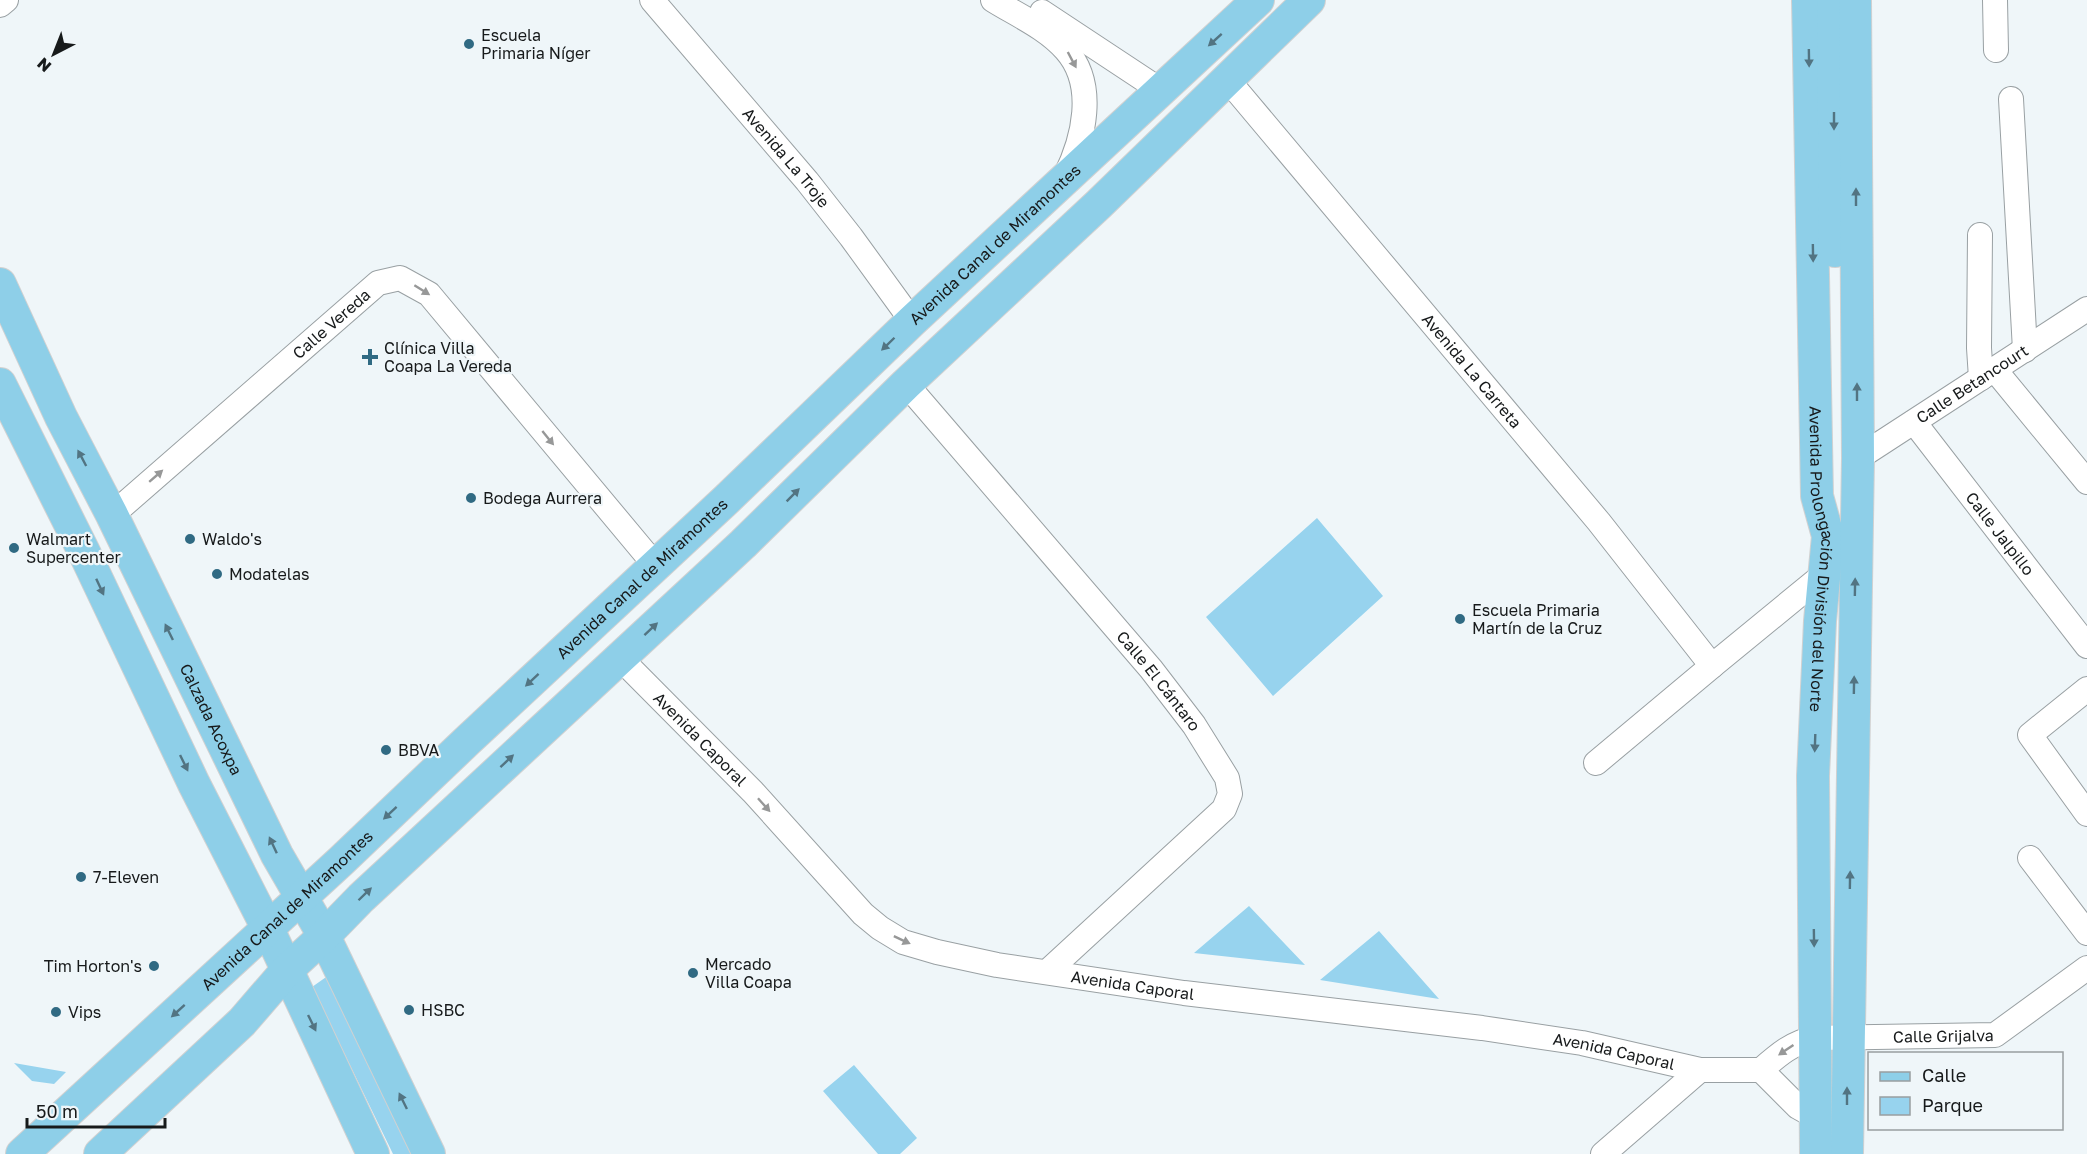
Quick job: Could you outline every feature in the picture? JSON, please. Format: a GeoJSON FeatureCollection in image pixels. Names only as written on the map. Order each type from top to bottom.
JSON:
{"type":"FeatureCollection","features":[{"type":"Feature","properties":{"kind":"main road","name":"Avenida Canal de Miramontes"},"geometry":{"type":"LineString","coordinates":[[22,1154],[268,929],[912,321],[1258,0]]}},
{"type":"Feature","properties":{"kind":"main road"},"geometry":{"type":"LineString","coordinates":[[100,1154],[242,1022],[287,970],[377,883],[743,544],[906,384],[1099,204],[1310,0]]}},
{"type":"Feature","properties":{"kind":"main road","name":"Avenida Prolongación División del Norte"},"geometry":{"type":"LineString","coordinates":[[1808,0],[1817,496],[1828,536],[1823,575],[1813,786],[1816,1134]]}},
{"type":"Feature","properties":{"kind":"main road"},"geometry":{"type":"LineString","coordinates":[[1828,536],[1838,497],[1833,0]]}},
{"type":"Feature","properties":{"kind":"main road"},"geometry":{"type":"LineString","coordinates":[[1816,1134],[1831,1142],[1840,1140],[1847,1143],[1858,458],[1855,0]]}},
{"type":"Feature","properties":{"kind":"main road","name":"Calzada Acoxpa"},"geometry":{"type":"LineString","coordinates":[[0,284],[47,389],[112,515],[277,855],[324,936],[429,1154]]}},
{"type":"Feature","properties":{"kind":"main road"},"geometry":{"type":"LineString","coordinates":[[12,409],[22,410],[33,407],[42,399],[47,389]]}},
{"type":"Feature","properties":{"kind":"main road"},"geometry":{"type":"LineString","coordinates":[[12,409],[26,421],[36,412],[52,411],[61,417]]}},
{"type":"Feature","properties":{"kind":"main road"},"geometry":{"type":"LineString","coordinates":[[12,409],[84,552],[194,784],[268,929],[373,1154]]}},
{"type":"Feature","properties":{"kind":"main road"},"geometry":{"type":"LineString","coordinates":[[1813,786],[1831,787],[1846,784],[1852,792]]}},
{"type":"Feature","properties":{"kind":"street"},"geometry":{"type":"LineString","coordinates":[[0,5],[6,0]]}},
{"type":"Feature","properties":{"kind":"street","name":"Avenida La Troje"},"geometry":{"type":"LineString","coordinates":[[652,0],[807,181],[912,321]]}},
{"type":"Feature","properties":{"kind":"street"},"geometry":{"type":"LineString","coordinates":[[993,0],[1053,38],[1066,50],[1080,75],[1085,107],[1083,122],[1076,152],[1064,179]]}},
{"type":"Feature","properties":{"kind":"street"},"geometry":{"type":"LineString","coordinates":[[1022,0],[1160,90]]}},
{"type":"Feature","properties":{"kind":"street"},"geometry":{"type":"LineString","coordinates":[[1995,0],[1996,50]]}},
{"type":"Feature","properties":{"kind":"street","name":"Avenida La Carreta"},"geometry":{"type":"LineString","coordinates":[[1227,80],[1599,522],[1712,666]]}},
{"type":"Feature","properties":{"kind":"street"},"geometry":{"type":"LineString","coordinates":[[2011,99],[2025,350]]}},
{"type":"Feature","properties":{"kind":"street"},"geometry":{"type":"LineString","coordinates":[[1980,235],[1979,348],[1988,374],[2087,482]]}},
{"type":"Feature","properties":{"kind":"street","name":"Calle Vereda"},"geometry":{"type":"LineString","coordinates":[[112,515],[378,283],[400,278],[429,294],[655,565]]}},
{"type":"Feature","properties":{"kind":"street","name":"Calle Betancourt"},"geometry":{"type":"LineString","coordinates":[[1858,458],[2087,309]]}},
{"type":"Feature","properties":{"kind":"street","name":"Calle El Cántaro"},"geometry":{"type":"LineString","coordinates":[[906,384],[1151,669],[1194,725],[1227,778],[1230,794],[1224,808],[1048,971]]}},
{"type":"Feature","properties":{"kind":"street","name":"Calle Jalpillo"},"geometry":{"type":"LineString","coordinates":[[1914,422],[2087,646]]}},
{"type":"Feature","properties":{"kind":"street"},"geometry":{"type":"LineString","coordinates":[[1596,763],[1823,575]]}},
{"type":"Feature","properties":{"kind":"street","name":"Avenida Caporal"},"geometry":{"type":"LineString","coordinates":[[620,658],[745,784],[863,914],[903,942],[997,965],[1184,993],[1482,1028],[1571,1041],[1700,1070],[1761,1070]]}},
{"type":"Feature","properties":{"kind":"street"},"geometry":{"type":"LineString","coordinates":[[2087,689],[2030,735],[2087,814]]}},
{"type":"Feature","properties":{"kind":"street"},"geometry":{"type":"LineString","coordinates":[[2030,858],[2087,933]]}},
{"type":"Feature","properties":{"kind":"street","name":"Calle Grijalva"},"geometry":{"type":"LineString","coordinates":[[1815,1038],[1995,1035],[2087,969]]}},
{"type":"Feature","properties":{"kind":"street"},"geometry":{"type":"LineString","coordinates":[[1815,1038],[1799,1041],[1761,1070],[1798,1107],[1816,1134]]}},
{"type":"Feature","properties":{"kind":"street"},"geometry":{"type":"LineString","coordinates":[[1603,1154],[1700,1070]]}},
{"type":"Feature","properties":{"kind":"green space"},"geometry":{"type":"Polygon","coordinates":[[[1317,518],[1383,596],[1273,696],[1206,617],[1317,518]]]}},
{"type":"Feature","properties":{"kind":"green space"},"geometry":{"type":"Polygon","coordinates":[[[1249,906],[1305,965],[1194,953],[1249,906]]]}},
{"type":"Feature","properties":{"kind":"green space"},"geometry":{"type":"Polygon","coordinates":[[[1379,931],[1439,999],[1320,980],[1379,931]]]}},
{"type":"Feature","properties":{"kind":"green space"},"geometry":{"type":"Polygon","coordinates":[[[329,975],[416,1154],[393,1154],[312,987],[329,975]]]}},
{"type":"Feature","properties":{"kind":"green space"},"geometry":{"type":"Polygon","coordinates":[[[14,1063],[66,1072],[54,1084],[32,1081],[14,1063]]]}},
{"type":"Feature","properties":{"kind":"green space"},"geometry":{"type":"Polygon","coordinates":[[[854,1065],[917,1138],[900,1154],[878,1154],[823,1091],[854,1065]]]}},
{"type":"Feature","properties":{"kind":"place","name":"Escuela Primaria Níger"},"geometry":{"type":"Point","coordinates":[469,44]}},
{"type":"Feature","properties":{"kind":"place","name":"Clínica Villa Coapa La Vereda"},"geometry":{"type":"Point","coordinates":[370,357]}},
{"type":"Feature","properties":{"kind":"place","name":"Bodega Aurrera"},"geometry":{"type":"Point","coordinates":[471,498]}},
{"type":"Feature","properties":{"kind":"place","name":"Waldo's"},"geometry":{"type":"Point","coordinates":[190,539]}},
{"type":"Feature","properties":{"kind":"place","name":"Walmart Supercenter"},"geometry":{"type":"Point","coordinates":[14,548]}},
{"type":"Feature","properties":{"kind":"place","name":"Modatelas"},"geometry":{"type":"Point","coordinates":[217,574]}},
{"type":"Feature","properties":{"kind":"place","name":"Escuela Primaria Martín de la Cruz"},"geometry":{"type":"Point","coordinates":[1460,619]}},
{"type":"Feature","properties":{"kind":"place","name":"BBVA"},"geometry":{"type":"Point","coordinates":[386,750]}},
{"type":"Feature","properties":{"kind":"place","name":"7-Eleven"},"geometry":{"type":"Point","coordinates":[81,877]}},
{"type":"Feature","properties":{"kind":"place","name":"Tim Horton's"},"geometry":{"type":"Point","coordinates":[154,966]}},
{"type":"Feature","properties":{"kind":"place","name":"Mercado Villa Coapa"},"geometry":{"type":"Point","coordinates":[693,973]}},
{"type":"Feature","properties":{"kind":"place","name":"HSBC"},"geometry":{"type":"Point","coordinates":[409,1010]}},
{"type":"Feature","properties":{"kind":"place","name":"Vips"},"geometry":{"type":"Point","coordinates":[56,1012]}}]}
